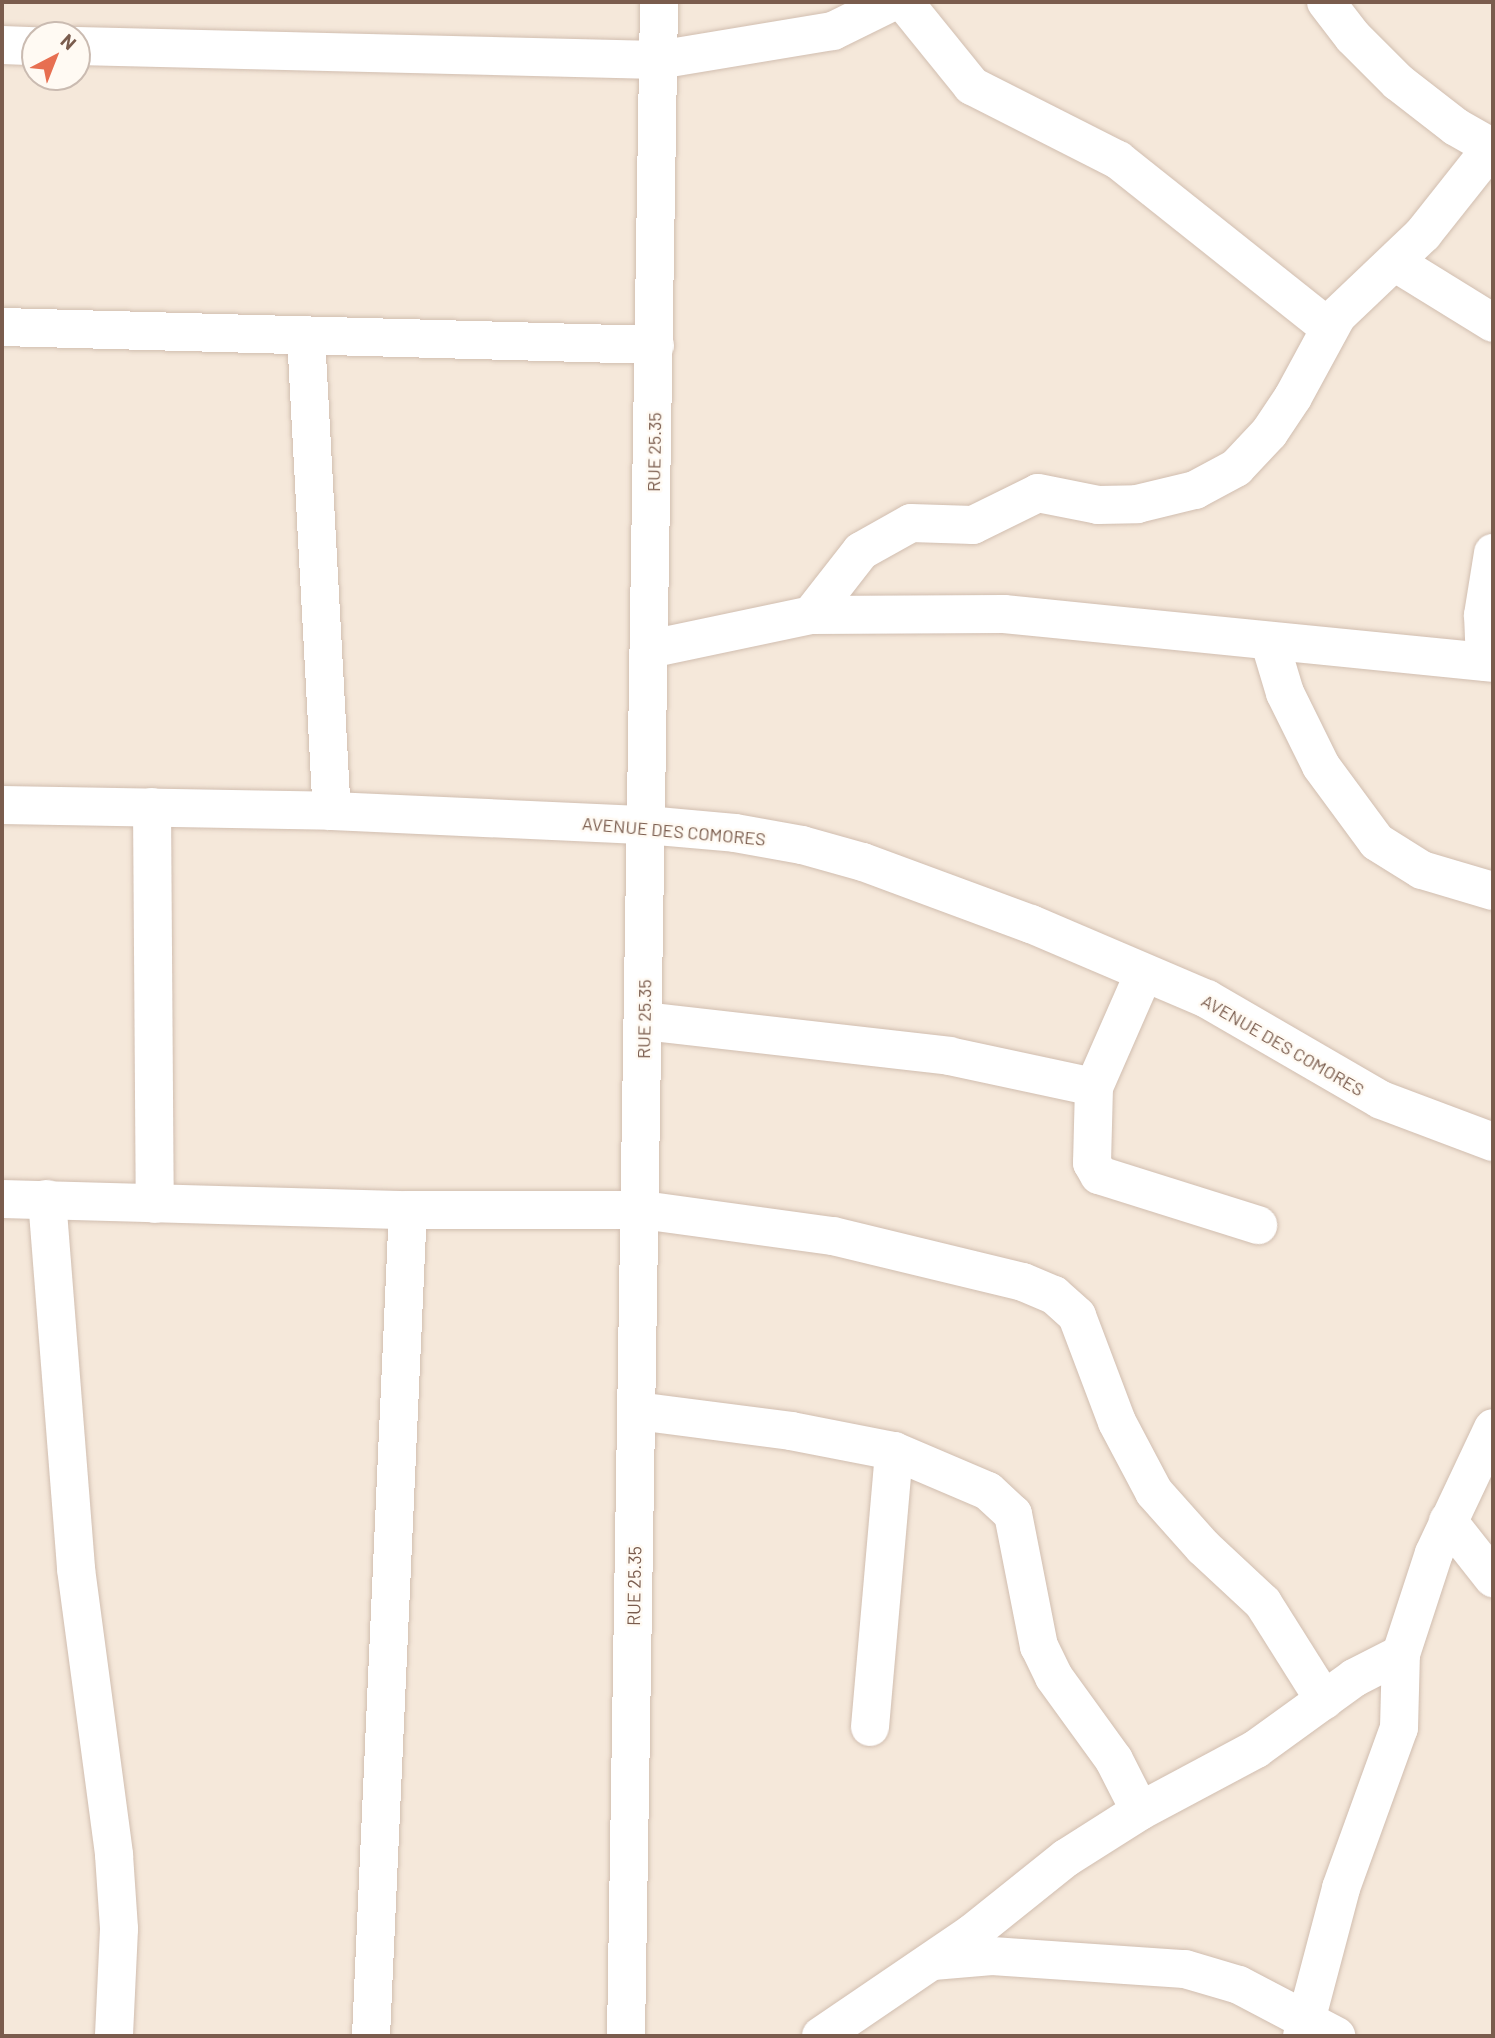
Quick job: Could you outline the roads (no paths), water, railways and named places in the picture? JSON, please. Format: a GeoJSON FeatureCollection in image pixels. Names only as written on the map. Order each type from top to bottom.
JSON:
{"type":"FeatureCollection","features":[{"type":"Feature","properties":{"kind":"street","name":"RUE 25.35"},"geometry":{"type":"LineString","coordinates":[[626,2036],[642,1210],[659,2]]}},
{"type":"Feature","properties":{"kind":"street"},"geometry":{"type":"LineString","coordinates":[[91,46],[658,60],[833,31],[892,2]]}},
{"type":"Feature","properties":{"kind":"street"},"geometry":{"type":"LineString","coordinates":[[904,2],[972,86],[1118,160],[1328,327]]}},
{"type":"Feature","properties":{"kind":"street"},"geometry":{"type":"LineString","coordinates":[[811,615],[861,551],[911,523],[973,525],[1038,493],[1098,505],[1138,504],[1195,490],[1236,468],[1269,433],[1293,397],[1328,327],[1358,292],[1396,263],[1493,147],[1456,127],[1398,82],[1353,37],[1326,2]]}},
{"type":"Feature","properties":{"kind":"street"},"geometry":{"type":"LineString","coordinates":[[2,45],[21,46]]}},
{"type":"Feature","properties":{"kind":"street"},"geometry":{"type":"LineString","coordinates":[[1396,263],[1493,323]]}},
{"type":"Feature","properties":{"kind":"street"},"geometry":{"type":"LineString","coordinates":[[2,327],[655,345]]}},
{"type":"Feature","properties":{"kind":"street"},"geometry":{"type":"LineString","coordinates":[[306,336],[332,811]]}},
{"type":"Feature","properties":{"kind":"street"},"geometry":{"type":"LineString","coordinates":[[650,649],[811,615],[1004,614],[1149,626],[1270,643],[1489,662],[1483,615],[1493,553]]}},
{"type":"Feature","properties":{"kind":"street"},"geometry":{"type":"LineString","coordinates":[[1270,643],[1285,693],[1321,766],[1377,842],[1422,870],[1493,891]]}},
{"type":"Feature","properties":{"kind":"street","name":"AVENUE DES COMORES"},"geometry":{"type":"LineString","coordinates":[[2,805],[332,811],[646,825],[735,832],[863,862],[1031,924],[1207,999],[1381,1100],[1493,1142]]}},
{"type":"Feature","properties":{"kind":"street"},"geometry":{"type":"LineString","coordinates":[[152,807],[155,1204]]}},
{"type":"Feature","properties":{"kind":"street"},"geometry":{"type":"LineString","coordinates":[[1144,972],[1094,1087],[1092,1163],[1099,1175],[1258,1224]]}},
{"type":"Feature","properties":{"kind":"street"},"geometry":{"type":"LineString","coordinates":[[644,1021],[903,1049],[1094,1087]]}},
{"type":"Feature","properties":{"kind":"street"},"geometry":{"type":"LineString","coordinates":[[2,1199],[408,1210],[642,1210],[833,1236],[978,1268],[1054,1295],[1077,1316],[1117,1422],[1154,1492],[1203,1547],[1263,1603],[1324,1700]]}},
{"type":"Feature","properties":{"kind":"street"},"geometry":{"type":"LineString","coordinates":[[47,1199],[76,1569],[114,1856],[120,1929],[114,2036]]}},
{"type":"Feature","properties":{"kind":"street"},"geometry":{"type":"LineString","coordinates":[[371,2036],[408,1210]]}},
{"type":"Feature","properties":{"kind":"street"},"geometry":{"type":"LineString","coordinates":[[637,1411],[791,1431],[894,1451],[970,1480],[1013,1514],[1039,1646],[1054,1677],[1114,1760],[1140,1811]]}},
{"type":"Feature","properties":{"kind":"street"},"geometry":{"type":"LineString","coordinates":[[931,1961],[992,1956],[1185,1969],[1239,1985],[1315,2031],[1341,1888],[1399,1728],[1401,1654],[1448,1521],[1493,1428]]}},
{"type":"Feature","properties":{"kind":"street"},"geometry":{"type":"LineString","coordinates":[[870,1727],[894,1451]]}},
{"type":"Feature","properties":{"kind":"street"},"geometry":{"type":"LineString","coordinates":[[1448,1521],[1493,1577]]}},
{"type":"Feature","properties":{"kind":"street"},"geometry":{"type":"LineString","coordinates":[[821,2036],[931,1961],[1066,1858],[1140,1811],[1256,1749],[1354,1678],[1401,1654]]}}]}
